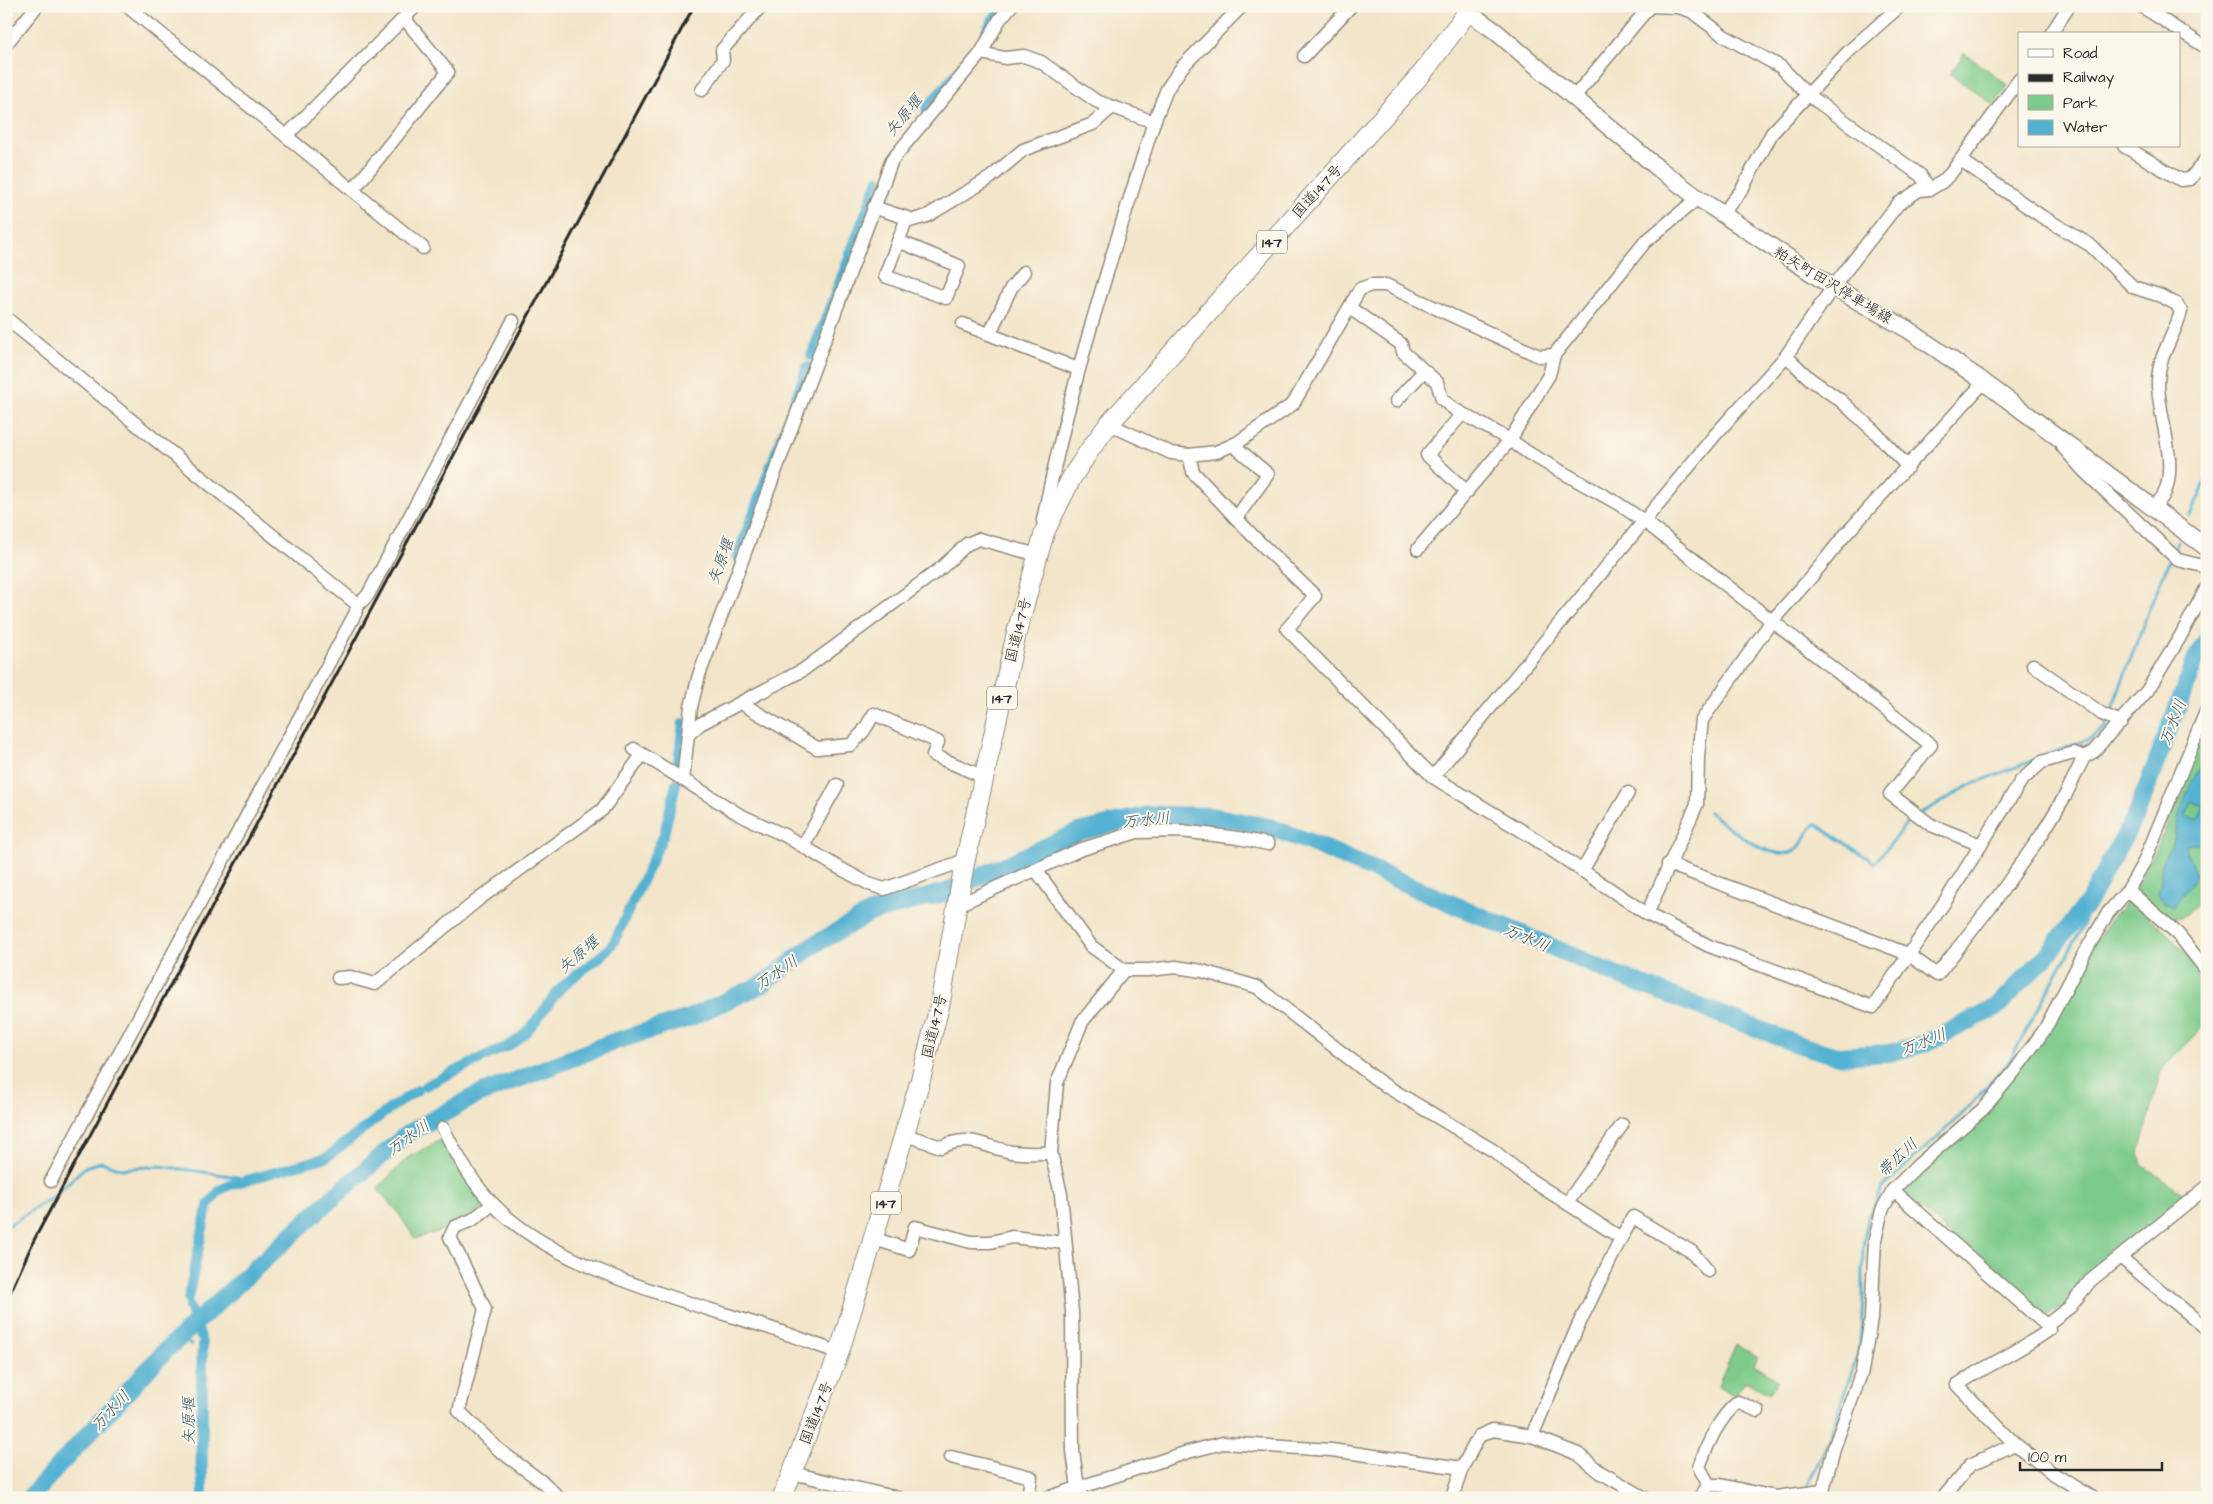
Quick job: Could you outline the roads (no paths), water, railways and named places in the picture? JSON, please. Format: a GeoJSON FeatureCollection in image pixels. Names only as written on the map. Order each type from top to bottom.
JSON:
{"type":"FeatureCollection","features":[{"type":"Feature","properties":{"kind":"highway","name":"国道147号"},"geometry":{"type":"LineString","coordinates":[[782,1498],[839,1353],[906,1135],[940,1004],[965,863],[1016,635],[1045,531],[1072,477],[1109,424],[1424,72],[1465,8]]}},
{"type":"Feature","properties":{"kind":"main road","name":"粕矢町田沢停車場線"},"geometry":{"type":"LineString","coordinates":[[1465,8],[1659,169],[1721,215],[1833,287],[1906,329],[1984,382],[2207,548]]}},
{"type":"Feature","properties":{"kind":"street"},"geometry":{"type":"LineString","coordinates":[[6,44],[37,6]]}},
{"type":"Feature","properties":{"kind":"street"},"geometry":{"type":"LineString","coordinates":[[127,6],[422,248]]}},
{"type":"Feature","properties":{"kind":"street"},"geometry":{"type":"LineString","coordinates":[[286,136],[416,6]]}},
{"type":"Feature","properties":{"kind":"street"},"geometry":{"type":"LineString","coordinates":[[702,90],[723,60],[722,50],[761,6]]}},
{"type":"Feature","properties":{"kind":"street"},"geometry":{"type":"LineString","coordinates":[[683,780],[691,707],[699,675],[892,160],[980,53],[1000,19],[1011,6]]}},
{"type":"Feature","properties":{"kind":"street"},"geometry":{"type":"LineString","coordinates":[[1304,56],[1351,6]]}},
{"type":"Feature","properties":{"kind":"street"},"geometry":{"type":"LineString","coordinates":[[1574,97],[1651,6],[1678,7],[1690,11],[1724,36],[1781,67],[1807,94],[1920,175],[1930,189]]}},
{"type":"Feature","properties":{"kind":"street"},"geometry":{"type":"LineString","coordinates":[[1721,215],[1741,192],[1772,133],[1848,52],[1900,6]]}},
{"type":"Feature","properties":{"kind":"street"},"geometry":{"type":"LineString","coordinates":[[2052,32],[2069,6]]}},
{"type":"Feature","properties":{"kind":"street"},"geometry":{"type":"LineString","coordinates":[[2141,6],[2207,48]]}},
{"type":"Feature","properties":{"kind":"street"},"geometry":{"type":"LineString","coordinates":[[1045,531],[1043,520],[1078,369],[1154,122],[1167,89],[1182,67],[1235,8]]}},
{"type":"Feature","properties":{"kind":"street"},"geometry":{"type":"LineString","coordinates":[[352,190],[448,72],[404,18]]}},
{"type":"Feature","properties":{"kind":"street"},"geometry":{"type":"LineString","coordinates":[[980,53],[1005,58],[1024,56],[1041,62],[1096,101],[1154,122]]}},
{"type":"Feature","properties":{"kind":"street"},"geometry":{"type":"LineString","coordinates":[[1433,777],[1715,435],[1786,356],[1833,287],[1898,204],[1919,190],[1930,189],[1942,182],[1961,160],[2018,81]]}},
{"type":"Feature","properties":{"kind":"street"},"geometry":{"type":"LineString","coordinates":[[873,207],[913,220],[927,216],[990,178],[1023,150],[1093,124],[1111,108]]}},
{"type":"Feature","properties":{"kind":"street"},"geometry":{"type":"LineString","coordinates":[[2127,148],[2182,180],[2190,178],[2207,158]]}},
{"type":"Feature","properties":{"kind":"street"},"geometry":{"type":"LineString","coordinates":[[1961,160],[2041,216],[2090,245],[2133,287],[2161,296],[2176,304],[2181,311],[2179,321],[2162,355],[2159,373],[2158,382],[2169,467],[2165,492],[2153,508]]}},
{"type":"Feature","properties":{"kind":"street"},"geometry":{"type":"LineString","coordinates":[[1418,550],[1510,440],[1549,375],[1554,355],[1645,242],[1698,198]]}},
{"type":"Feature","properties":{"kind":"street"},"geometry":{"type":"LineString","coordinates":[[898,241],[959,266],[946,298],[885,276],[898,241],[907,218]]}},
{"type":"Feature","properties":{"kind":"street"},"geometry":{"type":"LineString","coordinates":[[990,334],[1011,288],[1024,272]]}},
{"type":"Feature","properties":{"kind":"street"},"geometry":{"type":"LineString","coordinates":[[1109,424],[1171,453],[1189,455],[1216,452],[1233,445],[1293,404],[1360,290],[1371,285],[1386,285],[1539,356],[1554,355]]}},
{"type":"Feature","properties":{"kind":"street"},"geometry":{"type":"LineString","coordinates":[[1350,308],[1401,344],[1403,352],[1437,382],[1442,399],[1462,414],[1510,440],[1530,454],[1644,521],[1931,745],[1890,794],[1919,817],[1981,845]]}},
{"type":"Feature","properties":{"kind":"street"},"geometry":{"type":"LineString","coordinates":[[6,318],[358,605]]}},
{"type":"Feature","properties":{"kind":"street"},"geometry":{"type":"LineString","coordinates":[[51,1181],[356,614],[358,605],[368,595],[512,321]]}},
{"type":"Feature","properties":{"kind":"street"},"geometry":{"type":"LineString","coordinates":[[963,324],[1078,369]]}},
{"type":"Feature","properties":{"kind":"street"},"geometry":{"type":"LineString","coordinates":[[1786,356],[1810,379],[1840,400],[1868,425],[1908,467]]}},
{"type":"Feature","properties":{"kind":"street"},"geometry":{"type":"LineString","coordinates":[[1396,401],[1424,371]]}},
{"type":"Feature","properties":{"kind":"street"},"geometry":{"type":"LineString","coordinates":[[1647,914],[1668,864],[1697,804],[1698,756],[1702,720],[1771,622],[1845,535],[1984,382]]}},
{"type":"Feature","properties":{"kind":"street"},"geometry":{"type":"LineString","coordinates":[[1462,414],[1427,455],[1467,492]]}},
{"type":"Feature","properties":{"kind":"street"},"geometry":{"type":"LineString","coordinates":[[2052,433],[2084,471],[2174,556],[2207,567]]}},
{"type":"Feature","properties":{"kind":"street"},"geometry":{"type":"LineString","coordinates":[[1233,445],[1268,474],[1236,518]]}},
{"type":"Feature","properties":{"kind":"street"},"geometry":{"type":"LineString","coordinates":[[1059,451],[1061,465],[1072,477]]}},
{"type":"Feature","properties":{"kind":"street"},"geometry":{"type":"LineString","coordinates":[[1189,455],[1193,472],[1236,518],[1315,596],[1287,629],[1433,777],[1529,835],[1647,914],[1709,946],[1873,1007],[1948,897],[2021,781],[2042,762],[2074,753],[2084,757]]}},
{"type":"Feature","properties":{"kind":"street"},"geometry":{"type":"LineString","coordinates":[[689,734],[700,724],[803,670],[940,569],[968,544],[979,539],[1038,555]]}},
{"type":"Feature","properties":{"kind":"street"},"geometry":{"type":"LineString","coordinates":[[1668,864],[1908,954],[1937,975],[1997,898],[2042,834],[2065,796],[2084,757],[2093,752],[2115,719],[2147,691],[2180,637],[2207,587]]}},
{"type":"Feature","properties":{"kind":"street"},"geometry":{"type":"LineString","coordinates":[[2033,665],[2115,719]]}},
{"type":"Feature","properties":{"kind":"street"},"geometry":{"type":"LineString","coordinates":[[741,703],[817,748],[851,745],[863,732],[874,714],[938,742],[933,755],[984,777]]}},
{"type":"Feature","properties":{"kind":"street"},"geometry":{"type":"LineString","coordinates":[[1709,1485],[1720,1485],[1775,1497],[1821,1494],[1834,1448],[1862,1371],[1871,1319],[1875,1240],[1882,1210],[1893,1190],[1917,1166],[1983,1109],[2014,1072],[2045,1029],[2108,913],[2128,890],[2158,832],[2207,709]]}},
{"type":"Feature","properties":{"kind":"street"},"geometry":{"type":"LineString","coordinates":[[338,978],[350,977],[376,984],[479,900],[602,810],[638,752],[740,816],[786,836],[869,884],[884,889],[965,863]]}},
{"type":"Feature","properties":{"kind":"street"},"geometry":{"type":"LineString","coordinates":[[803,846],[837,785]]}},
{"type":"Feature","properties":{"kind":"street"},"geometry":{"type":"LineString","coordinates":[[1582,871],[1628,793]]}},
{"type":"Feature","properties":{"kind":"street"},"geometry":{"type":"LineString","coordinates":[[958,903],[1079,850],[1137,832],[1181,831],[1238,838],[1268,844]]}},
{"type":"Feature","properties":{"kind":"street"},"geometry":{"type":"LineString","coordinates":[[1036,870],[1091,946],[1124,970],[1176,967],[1202,971],[1257,987],[1381,1083],[1494,1151],[1526,1177],[1621,1238]]}},
{"type":"Feature","properties":{"kind":"street"},"geometry":{"type":"LineString","coordinates":[[2128,890],[2178,934],[2207,971]]}},
{"type":"Feature","properties":{"kind":"street"},"geometry":{"type":"LineString","coordinates":[[1080,1493],[1073,1451],[1072,1312],[1061,1194],[1051,1153],[1057,1083],[1082,1022],[1124,970]]}},
{"type":"Feature","properties":{"kind":"street"},"geometry":{"type":"LineString","coordinates":[[1567,1203],[1622,1126]]}},
{"type":"Feature","properties":{"kind":"street"},"geometry":{"type":"LineString","coordinates":[[444,1128],[466,1167],[493,1204],[527,1232],[560,1252],[654,1292],[767,1327],[839,1353]]}},
{"type":"Feature","properties":{"kind":"street"},"geometry":{"type":"LineString","coordinates":[[906,1135],[942,1147],[956,1140],[968,1140],[1014,1152],[1051,1153]]}},
{"type":"Feature","properties":{"kind":"street"},"geometry":{"type":"LineString","coordinates":[[2046,1325],[2070,1307],[2090,1281],[2207,1187]]}},
{"type":"Feature","properties":{"kind":"street"},"geometry":{"type":"LineString","coordinates":[[1893,1190],[2046,1325],[2049,1330],[2022,1349],[1990,1363],[1957,1384],[2015,1444],[2051,1472],[2092,1498]]}},
{"type":"Feature","properties":{"kind":"street"},"geometry":{"type":"LineString","coordinates":[[493,1204],[472,1220],[455,1227],[450,1237],[485,1309],[459,1411],[499,1450],[545,1484],[559,1498]]}},
{"type":"Feature","properties":{"kind":"street"},"geometry":{"type":"LineString","coordinates":[[1532,1436],[1577,1328],[1633,1217],[1692,1252],[1708,1271]]}},
{"type":"Feature","properties":{"kind":"street"},"geometry":{"type":"LineString","coordinates":[[875,1239],[909,1250],[915,1227],[971,1242],[990,1242],[1012,1237],[1065,1243]]}},
{"type":"Feature","properties":{"kind":"street"},"geometry":{"type":"LineString","coordinates":[[2120,1257],[2207,1329]]}},
{"type":"Feature","properties":{"kind":"street"},"geometry":{"type":"LineString","coordinates":[[1709,1485],[1699,1467],[1708,1443],[1728,1411],[1738,1402],[1758,1412]]}},
{"type":"Feature","properties":{"kind":"street"},"geometry":{"type":"LineString","coordinates":[[1452,1498],[1462,1468],[1479,1436],[1493,1430],[1532,1436],[1578,1454],[1600,1472],[1645,1498]]}},
{"type":"Feature","properties":{"kind":"street"},"geometry":{"type":"LineString","coordinates":[[1047,1498],[1080,1493],[1188,1452],[1223,1443],[1322,1449],[1462,1468]]}},
{"type":"Feature","properties":{"kind":"street"},"geometry":{"type":"LineString","coordinates":[[1943,1498],[1970,1465],[2015,1444]]}},
{"type":"Feature","properties":{"kind":"street"},"geometry":{"type":"LineString","coordinates":[[951,1457],[1031,1477],[1028,1498]]}},
{"type":"Feature","properties":{"kind":"street"},"geometry":{"type":"LineString","coordinates":[[792,1473],[898,1498]]}},
{"type":"Feature","properties":{"kind":"street"},"geometry":{"type":"LineString","coordinates":[[1699,1498],[1709,1485]]}},
{"type":"Feature","properties":{"kind":"water"},"geometry":{"type":"Polygon","coordinates":[[[2207,761],[2207,843],[2186,845],[2186,851],[2196,875],[2174,907],[2163,901],[2157,893],[2160,885],[2161,868],[2171,846],[2188,790],[2199,770],[2207,761]],[[2191,802],[2186,816],[2198,821],[2203,806],[2191,802]]]}},
{"type":"Feature","properties":{"kind":"waterway","name":"矢原堰"},"geometry":{"type":"LineString","coordinates":[[926,109],[981,43],[991,22],[1000,11]]}},
{"type":"Feature","properties":{"kind":"waterway","name":"矢原堰"},"geometry":{"type":"LineString","coordinates":[[849,256],[878,180]]}},
{"type":"Feature","properties":{"kind":"waterway","name":"矢原堰"},"geometry":{"type":"LineString","coordinates":[[811,356],[847,262]]}},
{"type":"Feature","properties":{"kind":"waterway","name":"矢原堰"},"geometry":{"type":"LineString","coordinates":[[737,557],[807,367]]}},
{"type":"Feature","properties":{"kind":"waterway"},"geometry":{"type":"LineString","coordinates":[[2190,515],[2207,479]]}},
{"type":"Feature","properties":{"kind":"waterway"},"geometry":{"type":"LineString","coordinates":[[2174,551],[2178,541]]}},
{"type":"Feature","properties":{"kind":"waterway"},"geometry":{"type":"LineString","coordinates":[[2110,714],[2149,609],[2170,559]]}},
{"type":"Feature","properties":{"kind":"waterway","name":"万水川"},"geometry":{"type":"LineString","coordinates":[[29,1498],[165,1351],[312,1216],[407,1134],[475,1096],[613,1042],[689,1018],[763,984],[812,946],[870,913],[946,892],[1078,832],[1149,815],[1211,816],[1269,827],[1307,841],[1612,973],[1797,1044],[1837,1056],[1889,1053],[1926,1043],[1997,1007],[2049,953],[2088,902],[2137,813],[2197,656],[2207,640]]}},
{"type":"Feature","properties":{"kind":"waterway"},"geometry":{"type":"LineString","coordinates":[[1920,814],[1970,785],[2091,738],[2105,728],[2108,719]]}},
{"type":"Feature","properties":{"kind":"waterway","name":"矢原堰"},"geometry":{"type":"LineString","coordinates":[[677,769],[683,723]]}},
{"type":"Feature","properties":{"kind":"waterway","name":"矢原堰"},"geometry":{"type":"LineString","coordinates":[[506,1047],[523,1036],[561,988],[602,955],[614,942],[664,834],[676,784]]}},
{"type":"Feature","properties":{"kind":"waterway"},"geometry":{"type":"LineString","coordinates":[[1709,812],[1761,848],[1784,854],[1798,848],[1816,824],[1875,863],[1909,820],[1915,817]]}},
{"type":"Feature","properties":{"kind":"waterway","name":"帯広川"},"geometry":{"type":"LineString","coordinates":[[1806,1489],[1829,1440],[1855,1362],[1861,1333],[1863,1248],[1868,1216],[1884,1186],[1962,1114],[2009,1062],[2084,924],[2088,902]]}},
{"type":"Feature","properties":{"kind":"waterway","name":"矢原堰"},"geometry":{"type":"LineString","coordinates":[[425,1086],[503,1048]]}},
{"type":"Feature","properties":{"kind":"waterway","name":"矢原堰"},"geometry":{"type":"LineString","coordinates":[[208,1205],[220,1190],[230,1185],[327,1157],[392,1107],[418,1090]]}},
{"type":"Feature","properties":{"kind":"waterway"},"geometry":{"type":"LineString","coordinates":[[6,1227],[53,1197],[85,1167],[101,1162],[122,1169],[160,1166],[238,1177],[244,1181]]}},
{"type":"Feature","properties":{"kind":"waterway","name":"矢原堰"},"geometry":{"type":"LineString","coordinates":[[188,1299],[207,1209]]}},
{"type":"Feature","properties":{"kind":"waterway","name":"矢原堰"},"geometry":{"type":"LineString","coordinates":[[189,1307],[201,1337]]}},
{"type":"Feature","properties":{"kind":"waterway"},"geometry":{"type":"LineString","coordinates":[[181,1336],[191,1345]]}},
{"type":"Feature","properties":{"kind":"waterway","name":"矢原堰"},"geometry":{"type":"LineString","coordinates":[[203,1344],[203,1498]]}},
{"type":"Feature","properties":{"kind":"waterway"},"geometry":{"type":"LineString","coordinates":[[198,1352],[197,1466],[200,1498]]}},
{"type":"Feature","properties":{"kind":"railway"},"geometry":{"type":"LineString","coordinates":[[6,1302],[34,1240],[694,6]]}}]}
